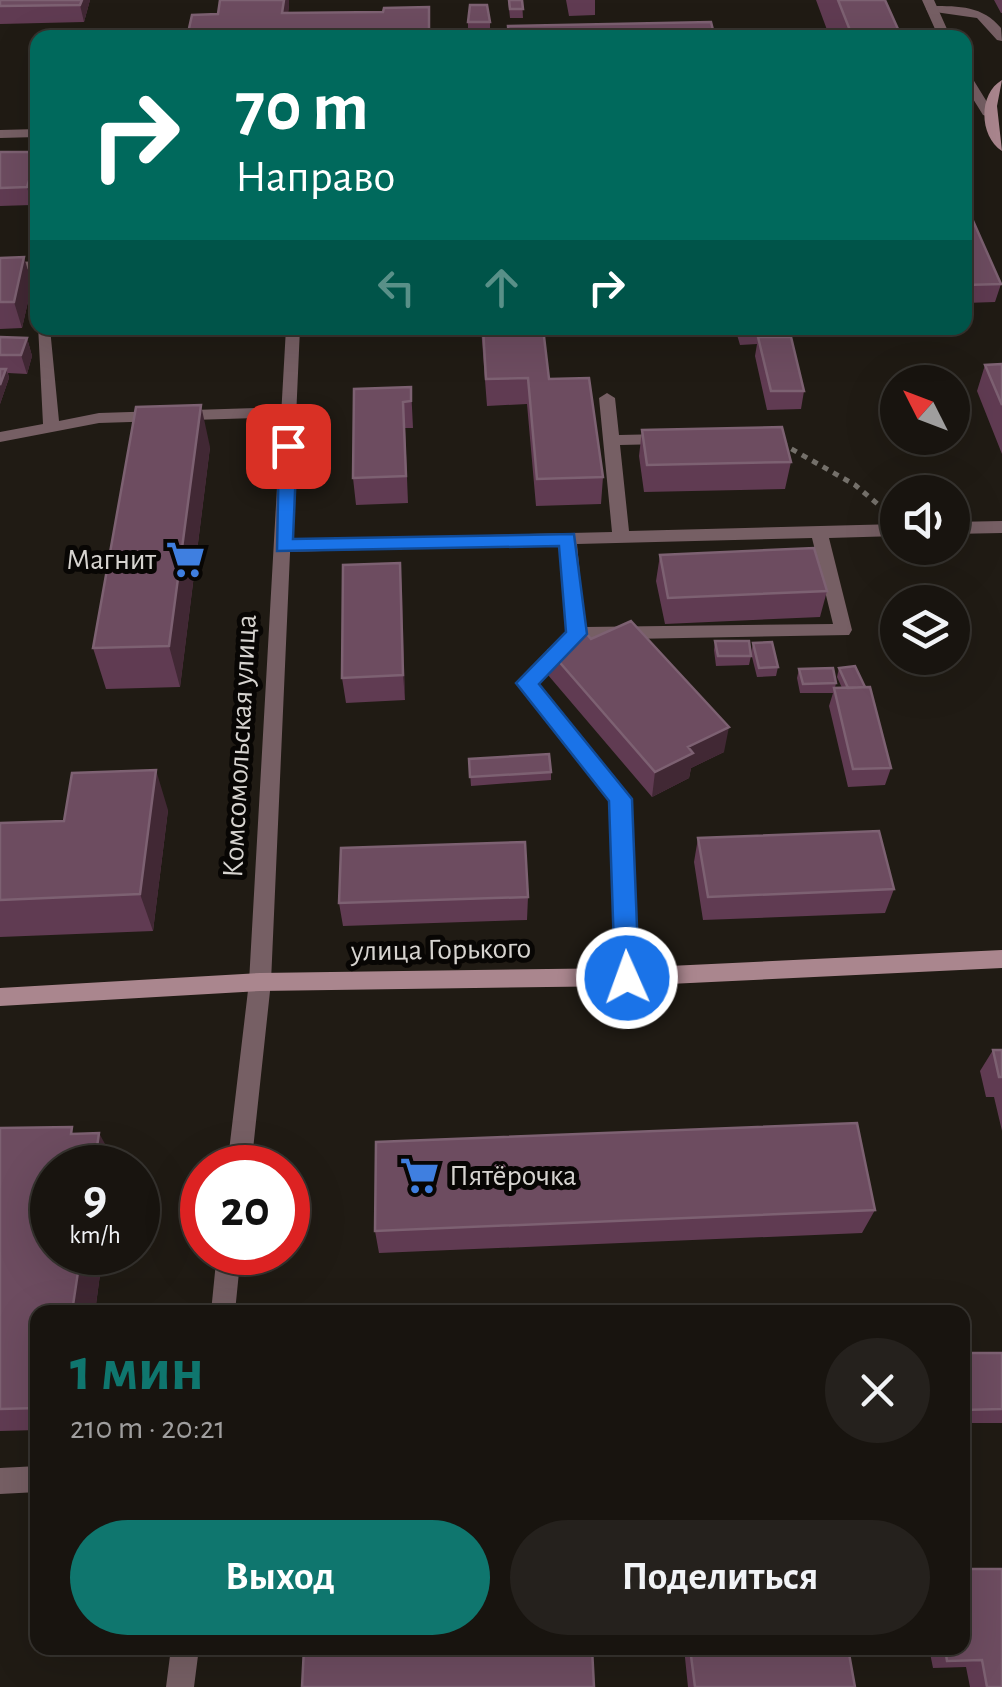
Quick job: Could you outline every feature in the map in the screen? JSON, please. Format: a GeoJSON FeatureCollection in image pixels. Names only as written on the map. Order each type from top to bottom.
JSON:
{"type":"FeatureCollection","features":[{"type":"Feature","properties":{"kind":"main road"},"geometry":{"type":"LineString","coordinates":[[1002,84],[996,88],[995,115],[1002,147]]}},
{"type":"Feature","properties":{"kind":"main road","name":"улица Горького"},"geometry":{"type":"LineString","coordinates":[[0,997],[260,982],[627,978],[1002,958]]}},
{"type":"Feature","properties":{"kind":"street"},"geometry":{"type":"LineString","coordinates":[[941,30],[930,4],[972,8],[994,23],[1001,38]]}},
{"type":"Feature","properties":{"kind":"street"},"geometry":{"type":"LineString","coordinates":[[972,85],[995,115]]}},
{"type":"Feature","properties":{"kind":"street"},"geometry":{"type":"LineString","coordinates":[[0,134],[30,133]]}},
{"type":"Feature","properties":{"kind":"street"},"geometry":{"type":"LineString","coordinates":[[0,266],[30,266]]}},
{"type":"Feature","properties":{"kind":"street"},"geometry":{"type":"LineString","coordinates":[[38,335],[50,424]]}},
{"type":"Feature","properties":{"kind":"street","name":"Комсомольская улица"},"geometry":{"type":"LineString","coordinates":[[242,1145],[260,982],[292,335]]}},
{"type":"Feature","properties":{"kind":"street"},"geometry":{"type":"LineString","coordinates":[[606,398],[621,537]]}},
{"type":"Feature","properties":{"kind":"street"},"geometry":{"type":"LineString","coordinates":[[0,437],[50,424],[99,418],[289,412]]}},
{"type":"Feature","properties":{"kind":"street"},"geometry":{"type":"LineString","coordinates":[[611,440],[683,439]]}},
{"type":"Feature","properties":{"kind":"street"},"geometry":{"type":"LineString","coordinates":[[970,528],[1002,527]]}},
{"type":"Feature","properties":{"kind":"street"},"geometry":{"type":"LineString","coordinates":[[284,546],[880,530]]}},
{"type":"Feature","properties":{"kind":"street"},"geometry":{"type":"LineString","coordinates":[[627,978],[620,799],[526,683],[577,634],[843,630],[819,532]]}},
{"type":"Feature","properties":{"kind":"street"},"geometry":{"type":"LineString","coordinates":[[568,539],[577,634]]}},
{"type":"Feature","properties":{"kind":"street"},"geometry":{"type":"LineString","coordinates":[[224,1305],[227,1275]]}},
{"type":"Feature","properties":{"kind":"street"},"geometry":{"type":"LineString","coordinates":[[0,1481],[30,1479]]}},
{"type":"Feature","properties":{"kind":"street"},"geometry":{"type":"LineString","coordinates":[[180,1687],[184,1655]]}},
{"type":"Feature","properties":{"kind":"path"},"geometry":{"type":"LineString","coordinates":[[772,438],[855,485],[880,505]]}},
{"type":"Feature","properties":{"kind":"building"},"geometry":{"type":"Polygon","coordinates":[[[0,0],[82,0],[80,5],[0,6],[0,0]]]}},
{"type":"Feature","properties":{"kind":"building"},"geometry":{"type":"Polygon","coordinates":[[[220,0],[284,0],[282,13],[383,12],[384,8],[429,7],[429,30],[189,30],[192,15],[218,14],[220,0]]]}},
{"type":"Feature","properties":{"kind":"building"},"geometry":{"type":"Polygon","coordinates":[[[509,0],[522,0],[523,9],[510,9],[509,0]]]}},
{"type":"Feature","properties":{"kind":"building"},"geometry":{"type":"Polygon","coordinates":[[[838,0],[885,0],[898,30],[850,30],[838,0]]]}},
{"type":"Feature","properties":{"kind":"building"},"geometry":{"type":"Polygon","coordinates":[[[470,5],[487,5],[490,22],[468,22],[470,5]]]}},
{"type":"Feature","properties":{"kind":"building"},"geometry":{"type":"Polygon","coordinates":[[[711,22],[713,30],[508,30],[508,26],[711,22]]]}},
{"type":"Feature","properties":{"kind":"building"},"geometry":{"type":"Polygon","coordinates":[[[0,152],[30,152],[27,187],[0,188],[0,152]]]}},
{"type":"Feature","properties":{"kind":"building"},"geometry":{"type":"Polygon","coordinates":[[[972,219],[1001,284],[972,285],[972,219]]]}},
{"type":"Feature","properties":{"kind":"building"},"geometry":{"type":"Polygon","coordinates":[[[24,257],[14,302],[0,302],[0,258],[24,257]]]}},
{"type":"Feature","properties":{"kind":"building"},"geometry":{"type":"Polygon","coordinates":[[[483,335],[544,335],[549,379],[589,378],[603,477],[537,479],[528,378],[486,379],[483,335]]]}},
{"type":"Feature","properties":{"kind":"building"},"geometry":{"type":"Polygon","coordinates":[[[0,337],[27,338],[21,355],[0,355],[0,337]]]}},
{"type":"Feature","properties":{"kind":"building"},"geometry":{"type":"Polygon","coordinates":[[[758,337],[791,337],[804,391],[771,391],[758,337]]]}},
{"type":"Feature","properties":{"kind":"building"},"geometry":{"type":"Polygon","coordinates":[[[1002,364],[1002,405],[985,365],[1002,364]]]}},
{"type":"Feature","properties":{"kind":"building"},"geometry":{"type":"Polygon","coordinates":[[[411,387],[411,401],[403,402],[406,476],[353,478],[354,389],[411,387]]]}},
{"type":"Feature","properties":{"kind":"building"},"geometry":{"type":"Polygon","coordinates":[[[201,405],[169,646],[93,648],[136,407],[201,405]]]}},
{"type":"Feature","properties":{"kind":"building"},"geometry":{"type":"Polygon","coordinates":[[[782,427],[791,462],[647,465],[642,430],[782,427]]]}},
{"type":"Feature","properties":{"kind":"building"},"geometry":{"type":"Polygon","coordinates":[[[814,548],[827,591],[668,598],[660,555],[814,548]]]}},
{"type":"Feature","properties":{"kind":"building"},"geometry":{"type":"Polygon","coordinates":[[[400,563],[403,675],[342,678],[343,565],[400,563]]]}},
{"type":"Feature","properties":{"kind":"building"},"geometry":{"type":"Polygon","coordinates":[[[631,621],[729,727],[688,747],[693,753],[655,772],[549,650],[586,633],[591,639],[631,621]]]}},
{"type":"Feature","properties":{"kind":"building"},"geometry":{"type":"Polygon","coordinates":[[[715,641],[749,641],[751,656],[718,656],[715,641]]]}},
{"type":"Feature","properties":{"kind":"building"},"geometry":{"type":"Polygon","coordinates":[[[772,642],[778,667],[759,668],[753,643],[772,642]]]}},
{"type":"Feature","properties":{"kind":"building"},"geometry":{"type":"Polygon","coordinates":[[[855,666],[865,687],[848,688],[839,668],[855,666]]]}},
{"type":"Feature","properties":{"kind":"building"},"geometry":{"type":"Polygon","coordinates":[[[833,668],[836,683],[803,684],[799,669],[833,668]]]}},
{"type":"Feature","properties":{"kind":"building"},"geometry":{"type":"Polygon","coordinates":[[[870,687],[891,768],[853,769],[834,688],[870,687]]]}},
{"type":"Feature","properties":{"kind":"building"},"geometry":{"type":"Polygon","coordinates":[[[549,754],[551,772],[470,777],[469,759],[549,754]]]}},
{"type":"Feature","properties":{"kind":"building"},"geometry":{"type":"Polygon","coordinates":[[[156,770],[140,894],[0,900],[0,823],[64,821],[72,773],[156,770]]]}},
{"type":"Feature","properties":{"kind":"building"},"geometry":{"type":"Polygon","coordinates":[[[879,831],[894,889],[708,897],[698,838],[879,831]]]}},
{"type":"Feature","properties":{"kind":"building"},"geometry":{"type":"Polygon","coordinates":[[[525,842],[528,897],[339,903],[341,848],[525,842]]]}},
{"type":"Feature","properties":{"kind":"building"},"geometry":{"type":"Polygon","coordinates":[[[993,1050],[1002,1050],[1002,1077],[999,1077],[993,1050]]]}},
{"type":"Feature","properties":{"kind":"building"},"geometry":{"type":"Polygon","coordinates":[[[857,1123],[875,1210],[375,1231],[376,1142],[857,1123]]]}},
{"type":"Feature","properties":{"kind":"building"},"geometry":{"type":"Polygon","coordinates":[[[72,1127],[71,1134],[99,1133],[97,1145],[30,1145],[30,1275],[78,1275],[73,1305],[30,1305],[30,1408],[0,1409],[0,1128],[72,1127]]]}},
{"type":"Feature","properties":{"kind":"building"},"geometry":{"type":"Polygon","coordinates":[[[970,1353],[1002,1353],[1002,1409],[970,1410],[970,1353]]]}},
{"type":"Feature","properties":{"kind":"building"},"geometry":{"type":"Polygon","coordinates":[[[970,1569],[1002,1569],[1002,1687],[987,1687],[982,1660],[947,1661],[946,1655],[970,1655],[970,1569]]]}},
{"type":"Feature","properties":{"kind":"building"},"geometry":{"type":"Polygon","coordinates":[[[304,1655],[592,1655],[594,1687],[302,1687],[304,1655]]]}},
{"type":"Feature","properties":{"kind":"building"},"geometry":{"type":"Polygon","coordinates":[[[691,1655],[849,1655],[855,1687],[695,1687],[691,1655]]]}},
{"type":"Feature","properties":{"kind":"place","name":"Магнит"},"geometry":{"type":"Point","coordinates":[186,560]}},
{"type":"Feature","properties":{"kind":"place","name":"Пятёрочка"},"geometry":{"type":"Point","coordinates":[419,1176]}},
{"type":"Feature","properties":{"kind":"route"},"geometry":{"type":"LineString","coordinates":[[288,446],[284,546],[568,539],[577,634],[526,683],[620,799],[627,978]]}}]}
